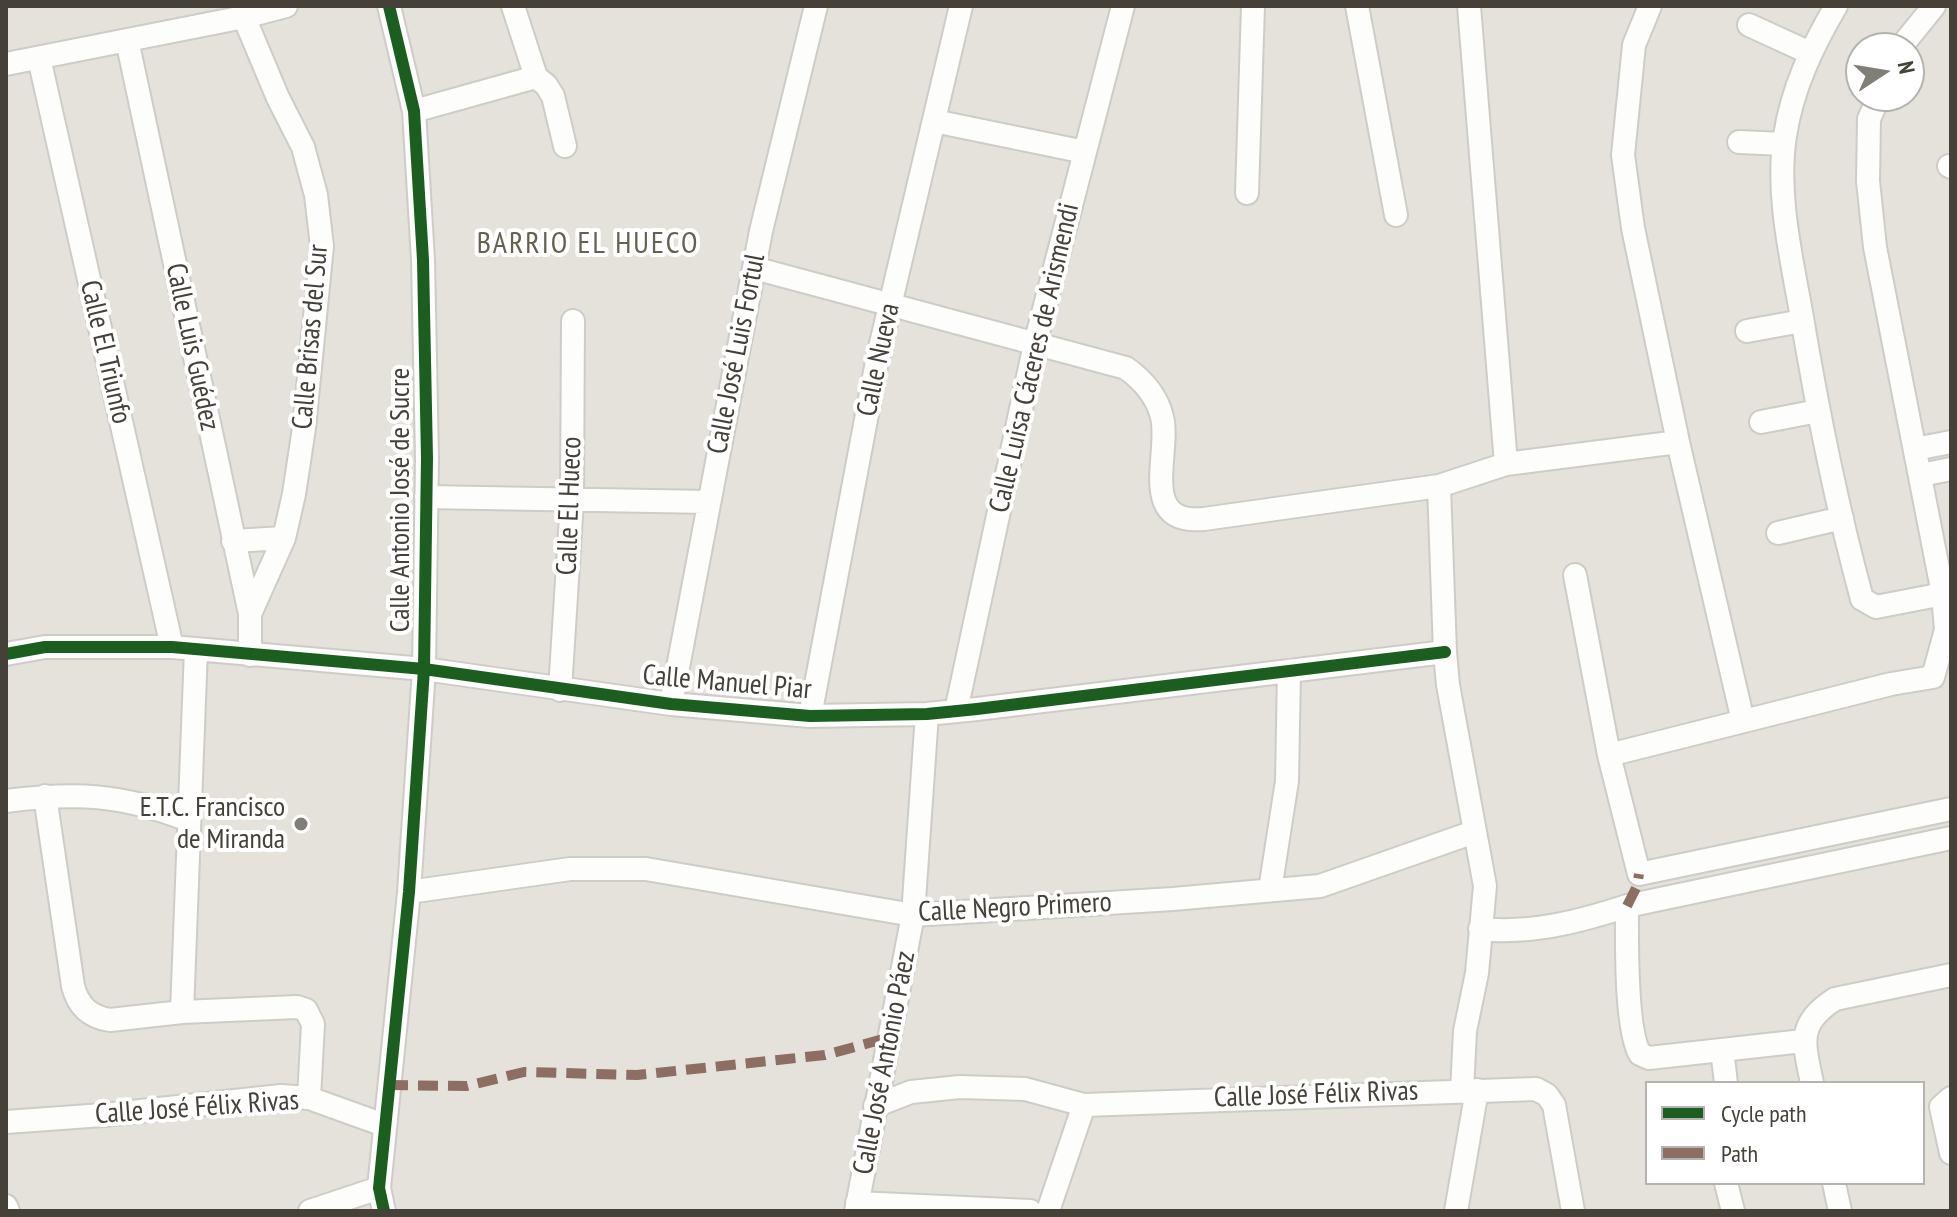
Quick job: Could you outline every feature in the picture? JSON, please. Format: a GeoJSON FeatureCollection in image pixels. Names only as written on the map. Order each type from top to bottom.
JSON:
{"type":"FeatureCollection","features":[{"type":"Feature","properties":{"kind":"street"},"geometry":{"type":"LineString","coordinates":[[6,64],[286,6]]}},
{"type":"Feature","properties":{"kind":"street","name":"Calle Antonio José de Sucre"},"geometry":{"type":"LineString","coordinates":[[384,1211],[379,1188],[409,892],[424,669],[426,497],[423,260],[414,111],[389,6]]}},
{"type":"Feature","properties":{"kind":"street"},"geometry":{"type":"LineString","coordinates":[[513,6],[536,77],[553,96],[565,146]]}},
{"type":"Feature","properties":{"kind":"street","name":"Calle José Luis Fortul"},"geometry":{"type":"LineString","coordinates":[[671,704],[754,268],[816,6]]}},
{"type":"Feature","properties":{"kind":"street","name":"Calle Nueva"},"geometry":{"type":"LineString","coordinates":[[810,716],[878,356],[961,6]]}},
{"type":"Feature","properties":{"kind":"street","name":"Calle Luisa Cáceres de Arismendi"},"geometry":{"type":"LineString","coordinates":[[956,711],[1035,344],[1123,6]]}},
{"type":"Feature","properties":{"kind":"street"},"geometry":{"type":"LineString","coordinates":[[1247,193],[1253,6]]}},
{"type":"Feature","properties":{"kind":"street"},"geometry":{"type":"LineString","coordinates":[[1357,6],[1396,215]]}},
{"type":"Feature","properties":{"kind":"street"},"geometry":{"type":"LineString","coordinates":[[1469,6],[1506,464]]}},
{"type":"Feature","properties":{"kind":"street"},"geometry":{"type":"LineString","coordinates":[[1650,6],[1634,45],[1623,155],[1633,228],[1678,442],[1743,721]]}},
{"type":"Feature","properties":{"kind":"street"},"geometry":{"type":"LineString","coordinates":[[1836,6],[1810,53],[1790,111],[1784,144],[1784,201],[1818,411],[1862,599],[1882,606],[1943,594]]}},
{"type":"Feature","properties":{"kind":"street"},"geometry":{"type":"LineString","coordinates":[[1913,32],[1934,6]]}},
{"type":"Feature","properties":{"kind":"street","name":"Calle Brisas del Sur"},"geometry":{"type":"LineString","coordinates":[[244,17],[278,98],[303,147],[316,195],[322,246],[304,428],[294,494],[284,538],[250,614]]}},
{"type":"Feature","properties":{"kind":"street"},"geometry":{"type":"LineString","coordinates":[[1749,25],[1810,53]]}},
{"type":"Feature","properties":{"kind":"street","name":"Calle Luis Guédez"},"geometry":{"type":"LineString","coordinates":[[127,40],[250,614],[250,655]]}},
{"type":"Feature","properties":{"kind":"street","name":"Calle El Triunfo"},"geometry":{"type":"LineString","coordinates":[[39,58],[172,647]]}},
{"type":"Feature","properties":{"kind":"street"},"geometry":{"type":"LineString","coordinates":[[414,111],[536,77]]}},
{"type":"Feature","properties":{"kind":"street"},"geometry":{"type":"LineString","coordinates":[[1609,755],[1891,684],[1942,676],[1946,630],[1943,594],[1875,247],[1868,181],[1869,119],[1872,112]]}},
{"type":"Feature","properties":{"kind":"street"},"geometry":{"type":"LineString","coordinates":[[934,121],[1085,152]]}},
{"type":"Feature","properties":{"kind":"street"},"geometry":{"type":"LineString","coordinates":[[1739,142],[1784,144]]}},
{"type":"Feature","properties":{"kind":"street"},"geometry":{"type":"LineString","coordinates":[[754,268],[1126,368],[1145,383],[1162,414],[1164,437],[1159,487],[1169,508],[1185,518],[1439,486],[1506,464],[1678,442]]}},
{"type":"Feature","properties":{"kind":"street","name":"Calle El Hueco"},"geometry":{"type":"LineString","coordinates":[[560,690],[572,501],[573,321]]}},
{"type":"Feature","properties":{"kind":"street"},"geometry":{"type":"LineString","coordinates":[[1747,331],[1802,321]]}},
{"type":"Feature","properties":{"kind":"street"},"geometry":{"type":"LineString","coordinates":[[1761,422],[1818,411]]}},
{"type":"Feature","properties":{"kind":"street"},"geometry":{"type":"LineString","coordinates":[[1915,449],[1951,442]]}},
{"type":"Feature","properties":{"kind":"street"},"geometry":{"type":"LineString","coordinates":[[1921,475],[1951,469]]}},
{"type":"Feature","properties":{"kind":"street"},"geometry":{"type":"LineString","coordinates":[[1439,486],[1445,652],[1485,886],[1477,973],[1465,1031],[1470,1090],[1456,1211]]}},
{"type":"Feature","properties":{"kind":"street"},"geometry":{"type":"LineString","coordinates":[[426,497],[709,502]]}},
{"type":"Feature","properties":{"kind":"street"},"geometry":{"type":"LineString","coordinates":[[1778,533],[1842,518]]}},
{"type":"Feature","properties":{"kind":"street"},"geometry":{"type":"LineString","coordinates":[[233,541],[284,538]]}},
{"type":"Feature","properties":{"kind":"street"},"geometry":{"type":"LineString","coordinates":[[1575,575],[1609,755],[1639,874],[1951,809]]}},
{"type":"Feature","properties":{"kind":"street","name":"Calle Manuel Piar"},"geometry":{"type":"LineString","coordinates":[[6,654],[45,647],[172,647],[424,669],[671,704],[810,716],[927,714],[1445,652]]}},
{"type":"Feature","properties":{"kind":"street"},"geometry":{"type":"LineString","coordinates":[[182,1012],[196,649]]}},
{"type":"Feature","properties":{"kind":"street"},"geometry":{"type":"LineString","coordinates":[[1270,890],[1287,781],[1289,671]]}},
{"type":"Feature","properties":{"kind":"street"},"geometry":{"type":"LineString","coordinates":[[913,915],[927,714]]}},
{"type":"Feature","properties":{"kind":"street"},"geometry":{"type":"LineString","coordinates":[[6,801],[72,794],[114,798],[188,820]]}},
{"type":"Feature","properties":{"kind":"street"},"geometry":{"type":"LineString","coordinates":[[45,796],[73,986],[79,1003],[91,1015],[110,1020],[182,1012],[297,1007],[306,1010],[313,1024],[309,1098]]}},
{"type":"Feature","properties":{"kind":"street","name":"Calle Negro Primero"},"geometry":{"type":"LineString","coordinates":[[409,892],[570,869],[646,869],[913,915],[1173,899],[1320,886],[1474,832]]}},
{"type":"Feature","properties":{"kind":"street"},"geometry":{"type":"LineString","coordinates":[[1480,929],[1527,930],[1589,919],[1627,906],[1951,838]]}},
{"type":"Feature","properties":{"kind":"street"},"geometry":{"type":"LineString","coordinates":[[1627,906],[1627,956],[1633,1039],[1637,1050],[1649,1058],[1803,1041]]}},
{"type":"Feature","properties":{"kind":"street","name":"Calle José Antonio Páez"},"geometry":{"type":"LineString","coordinates":[[856,1207],[913,915]]}},
{"type":"Feature","properties":{"kind":"street"},"geometry":{"type":"LineString","coordinates":[[1812,1081],[1803,1041],[1813,1017],[1835,999],[1951,975]]}},
{"type":"Feature","properties":{"kind":"street"},"geometry":{"type":"LineString","coordinates":[[1722,1050],[1726,1081]]}},
{"type":"Feature","properties":{"kind":"street","name":"Calle José Félix Rivas"},"geometry":{"type":"LineString","coordinates":[[875,1106],[911,1092],[960,1087],[1025,1089],[1084,1105],[1536,1089],[1547,1095],[1554,1105],[1573,1211]]}},
{"type":"Feature","properties":{"kind":"street","name":"Calle José Félix Rivas"},"geometry":{"type":"LineString","coordinates":[[6,1122],[281,1096],[309,1098],[384,1125]]}},
{"type":"Feature","properties":{"kind":"street"},"geometry":{"type":"LineString","coordinates":[[1951,1098],[1941,1107],[1951,1153]]}},
{"type":"Feature","properties":{"kind":"street"},"geometry":{"type":"LineString","coordinates":[[1048,1211],[1084,1105]]}},
{"type":"Feature","properties":{"kind":"street"},"geometry":{"type":"LineString","coordinates":[[1726,1185],[1733,1211]]}},
{"type":"Feature","properties":{"kind":"street"},"geometry":{"type":"LineString","coordinates":[[1834,1185],[1840,1211]]}},
{"type":"Feature","properties":{"kind":"street"},"geometry":{"type":"LineString","coordinates":[[310,1211],[379,1188]]}},
{"type":"Feature","properties":{"kind":"street"},"geometry":{"type":"LineString","coordinates":[[856,1207],[1030,1211]]}},
{"type":"Feature","properties":{"kind":"shaded area"},"geometry":{"type":"Polygon","coordinates":[[[6,6],[1951,6],[1951,1211],[6,1211],[6,6]]]}},
{"type":"Feature","properties":{"kind":"marked path"},"geometry":{"type":"LineString","coordinates":[[1627,906],[1639,874]]}},
{"type":"Feature","properties":{"kind":"marked path"},"geometry":{"type":"LineString","coordinates":[[388,1085],[467,1086],[524,1072],[637,1075],[825,1055],[891,1037]]}},
{"type":"Feature","properties":{"kind":"cycle path"},"geometry":{"type":"LineString","coordinates":[[384,1211],[379,1188],[409,892],[424,669],[427,458],[423,260],[414,111],[389,6]]}},
{"type":"Feature","properties":{"kind":"cycle path"},"geometry":{"type":"LineString","coordinates":[[6,654],[45,647],[172,647],[424,669],[671,704],[810,716],[927,714],[977,709],[1445,652]]}},
{"type":"Feature","properties":{"kind":"place","name":"E.T.C. Francisco de Miranda"},"geometry":{"type":"Point","coordinates":[301,824]}},
{"type":"Feature","properties":{"kind":"district","name":"BARRIO EL HUECO"},"geometry":{"type":"Point","coordinates":[588,244]}}]}
